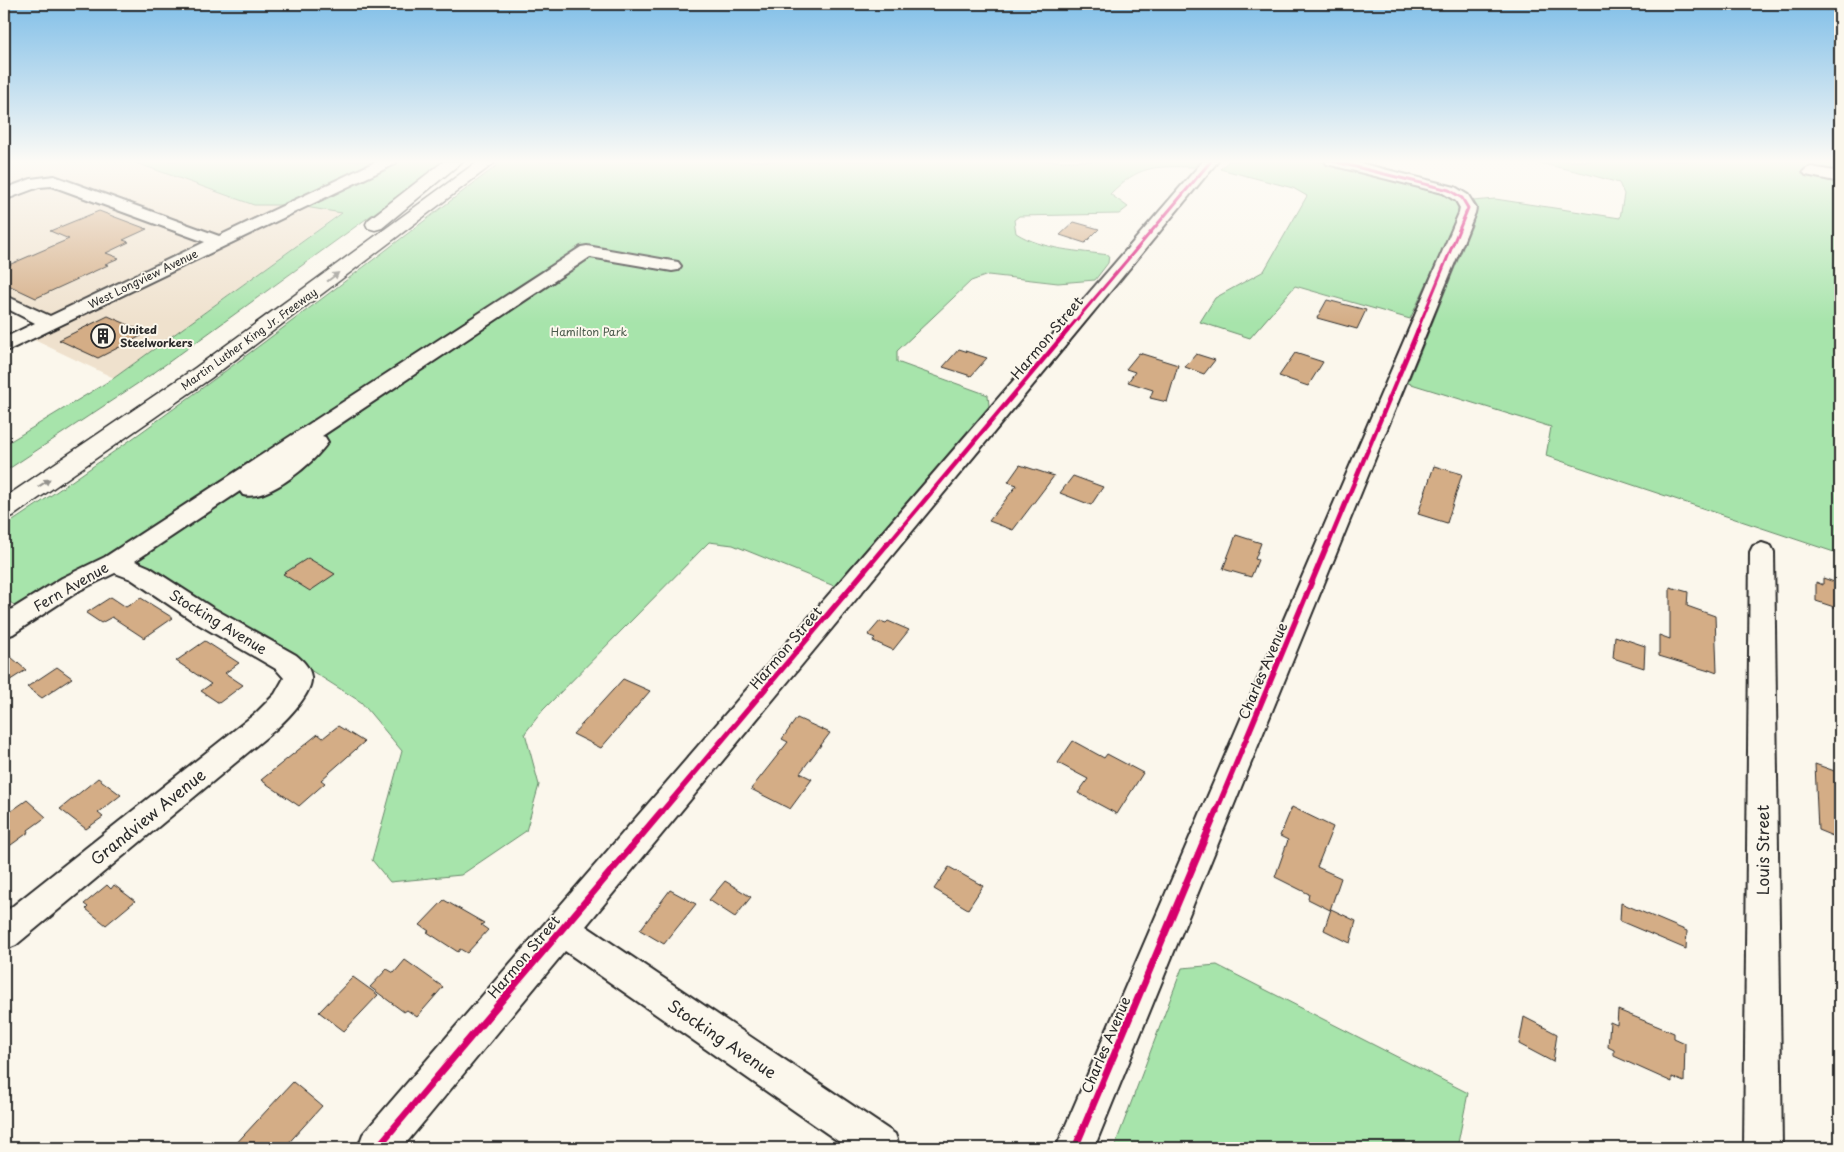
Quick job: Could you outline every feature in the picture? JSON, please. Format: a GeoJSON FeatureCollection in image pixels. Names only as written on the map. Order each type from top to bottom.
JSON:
{"type":"FeatureCollection","features":[{"type":"Feature","properties":{"kind":"highway"},"geometry":{"type":"LineString","coordinates":[[333,258],[387,215]]}},
{"type":"Feature","properties":{"kind":"highway","name":"Martin Luther King Jr. Freeway"},"geometry":{"type":"LineString","coordinates":[[4,488],[140,396],[393,215]]}},
{"type":"Feature","properties":{"kind":"highway","name":"Martin Luther King Jr. Freeway"},"geometry":{"type":"LineString","coordinates":[[4,510],[203,373],[416,215]]}},
{"type":"Feature","properties":{"kind":"street"},"geometry":{"type":"LineString","coordinates":[[146,215],[220,242]]}},
{"type":"Feature","properties":{"kind":"street","name":"West Longview Avenue"},"geometry":{"type":"LineString","coordinates":[[4,345],[277,215]]}},
{"type":"Feature","properties":{"kind":"street","name":"Harmon Street"},"geometry":{"type":"LineString","coordinates":[[377,1148],[1165,215]]}},
{"type":"Feature","properties":{"kind":"street","name":"Charles Avenue"},"geometry":{"type":"LineString","coordinates":[[1075,1148],[1466,215]]}},
{"type":"Feature","properties":{"kind":"street","name":"Fern Avenue"},"geometry":{"type":"LineString","coordinates":[[4,627],[71,584],[114,563],[185,515],[215,509],[261,485],[289,467],[309,452],[317,442],[320,437],[315,428],[587,250],[672,266]]}},
{"type":"Feature","properties":{"kind":"street"},"geometry":{"type":"LineString","coordinates":[[4,300],[50,323]]}},
{"type":"Feature","properties":{"kind":"street","name":"Louis Street"},"geometry":{"type":"LineString","coordinates":[[1762,552],[1764,1148]]}},
{"type":"Feature","properties":{"kind":"street","name":"Stocking Avenue"},"geometry":{"type":"LineString","coordinates":[[114,563],[140,573],[202,614],[286,662],[295,670],[298,678],[290,697]]}},
{"type":"Feature","properties":{"kind":"street","name":"Grandview Avenue"},"geometry":{"type":"LineString","coordinates":[[4,934],[266,722],[290,697]]}},
{"type":"Feature","properties":{"kind":"street","name":"Stocking Avenue"},"geometry":{"type":"LineString","coordinates":[[562,929],[882,1148]]}},
{"type":"Feature","properties":{"kind":"shaded area"},"geometry":{"type":"Polygon","coordinates":[[[4,215],[338,215],[114,378],[30,338],[64,322],[4,294],[4,215]]]}},
{"type":"Feature","properties":{"kind":"green space"},"geometry":{"type":"Polygon","coordinates":[[[340,215],[372,215],[155,372],[4,472],[4,445],[114,378],[340,215]]]}},
{"type":"Feature","properties":{"kind":"green space","name":"Hamilton Park"},"geometry":{"type":"Polygon","coordinates":[[[432,215],[1081,215],[1019,216],[1014,220],[1016,233],[1038,243],[1061,249],[1109,255],[1108,263],[1095,280],[1058,283],[988,275],[971,281],[897,351],[897,362],[988,395],[989,406],[834,586],[733,545],[709,542],[543,710],[525,733],[539,785],[526,831],[461,875],[390,882],[372,860],[402,751],[361,702],[118,549],[20,609],[4,598],[4,527],[194,394],[432,215]]]}},
{"type":"Feature","properties":{"kind":"green space"},"geometry":{"type":"Polygon","coordinates":[[[1296,215],[1458,215],[1410,319],[1295,286],[1250,338],[1200,322],[1215,298],[1264,271],[1296,215]]]}},
{"type":"Feature","properties":{"kind":"green space"},"geometry":{"type":"Polygon","coordinates":[[[1474,215],[1599,215],[1620,218],[1621,215],[1840,215],[1840,554],[1546,456],[1551,427],[1408,383],[1473,223],[1474,215]]]}},
{"type":"Feature","properties":{"kind":"green space"},"geometry":{"type":"Polygon","coordinates":[[[1217,965],[1468,1093],[1457,1148],[1114,1148],[1182,968],[1217,965]]]}},
{"type":"Feature","properties":{"kind":"building"},"geometry":{"type":"Polygon","coordinates":[[[90,215],[109,215],[147,229],[123,240],[129,242],[106,253],[119,258],[105,264],[108,265],[36,298],[4,283],[4,267],[69,239],[50,231],[90,215]]]}},
{"type":"Feature","properties":{"kind":"building"},"geometry":{"type":"Polygon","coordinates":[[[1074,222],[1099,229],[1085,243],[1060,235],[1074,222]]]}},
{"type":"Feature","properties":{"kind":"building"},"geometry":{"type":"Polygon","coordinates":[[[1327,300],[1366,310],[1357,329],[1317,318],[1327,300]]]}},
{"type":"Feature","properties":{"kind":"building","name":"United Steelworkers"},"geometry":{"type":"Polygon","coordinates":[[[108,316],[147,333],[98,358],[59,340],[108,316]]]}},
{"type":"Feature","properties":{"kind":"building"},"geometry":{"type":"Polygon","coordinates":[[[959,349],[987,358],[971,376],[943,367],[959,349]]]}},
{"type":"Feature","properties":{"kind":"building"},"geometry":{"type":"Polygon","coordinates":[[[1139,353],[1178,365],[1167,402],[1150,398],[1153,390],[1128,382],[1135,372],[1126,369],[1139,353]]]}},
{"type":"Feature","properties":{"kind":"building"},"geometry":{"type":"Polygon","coordinates":[[[1295,353],[1323,362],[1308,386],[1279,376],[1295,353]]]}},
{"type":"Feature","properties":{"kind":"building"},"geometry":{"type":"Polygon","coordinates":[[[1196,354],[1215,360],[1204,374],[1185,367],[1196,354]]]}},
{"type":"Feature","properties":{"kind":"building"},"geometry":{"type":"Polygon","coordinates":[[[1020,465],[1054,476],[1013,530],[989,521],[1017,485],[1008,482],[1020,465]]]}},
{"type":"Feature","properties":{"kind":"building"},"geometry":{"type":"Polygon","coordinates":[[[1434,466],[1462,474],[1447,523],[1418,514],[1434,466]]]}},
{"type":"Feature","properties":{"kind":"building"},"geometry":{"type":"Polygon","coordinates":[[[1073,476],[1103,487],[1091,505],[1060,493],[1073,476]]]}},
{"type":"Feature","properties":{"kind":"building"},"geometry":{"type":"Polygon","coordinates":[[[1236,535],[1261,543],[1255,559],[1258,560],[1251,577],[1223,569],[1236,535]]]}},
{"type":"Feature","properties":{"kind":"building"},"geometry":{"type":"Polygon","coordinates":[[[308,558],[335,574],[310,591],[283,574],[308,558]]]}},
{"type":"Feature","properties":{"kind":"building"},"geometry":{"type":"Polygon","coordinates":[[[1823,578],[1840,584],[1840,609],[1816,601],[1816,582],[1823,585],[1823,578]]]}},
{"type":"Feature","properties":{"kind":"building"},"geometry":{"type":"Polygon","coordinates":[[[1670,587],[1688,592],[1687,606],[1715,616],[1717,672],[1659,656],[1659,635],[1670,639],[1670,587]]]}},
{"type":"Feature","properties":{"kind":"building"},"geometry":{"type":"Polygon","coordinates":[[[111,597],[126,607],[141,598],[173,618],[144,638],[112,617],[101,623],[86,613],[111,597]]]}},
{"type":"Feature","properties":{"kind":"building"},"geometry":{"type":"Polygon","coordinates":[[[880,621],[886,623],[888,621],[909,630],[893,650],[873,641],[875,638],[868,635],[880,621]]]}},
{"type":"Feature","properties":{"kind":"building"},"geometry":{"type":"Polygon","coordinates":[[[1615,636],[1645,646],[1644,668],[1613,658],[1615,636]]]}},
{"type":"Feature","properties":{"kind":"building"},"geometry":{"type":"Polygon","coordinates":[[[205,641],[239,663],[225,673],[243,685],[219,703],[201,691],[211,684],[176,661],[205,641]]]}},
{"type":"Feature","properties":{"kind":"building"},"geometry":{"type":"Polygon","coordinates":[[[4,651],[26,670],[4,684],[4,651]]]}},
{"type":"Feature","properties":{"kind":"building"},"geometry":{"type":"Polygon","coordinates":[[[57,667],[72,678],[42,698],[27,687],[57,667]]]}},
{"type":"Feature","properties":{"kind":"building"},"geometry":{"type":"Polygon","coordinates":[[[623,679],[650,691],[601,748],[573,734],[623,679]]]}},
{"type":"Feature","properties":{"kind":"building"},"geometry":{"type":"Polygon","coordinates":[[[797,718],[830,733],[800,773],[812,779],[790,809],[751,789],[788,742],[782,739],[797,718]]]}},
{"type":"Feature","properties":{"kind":"building"},"geometry":{"type":"Polygon","coordinates":[[[338,726],[364,742],[321,780],[325,783],[299,806],[261,780],[318,734],[323,738],[338,726]]]}},
{"type":"Feature","properties":{"kind":"building"},"geometry":{"type":"Polygon","coordinates":[[[1073,741],[1104,758],[1107,754],[1143,773],[1117,814],[1078,793],[1088,779],[1058,763],[1073,741]]]}},
{"type":"Feature","properties":{"kind":"building"},"geometry":{"type":"Polygon","coordinates":[[[1815,764],[1840,773],[1840,839],[1818,830],[1815,764]]]}},
{"type":"Feature","properties":{"kind":"building"},"geometry":{"type":"Polygon","coordinates":[[[98,778],[121,795],[98,813],[103,817],[86,829],[60,809],[98,778]]]}},
{"type":"Feature","properties":{"kind":"building"},"geometry":{"type":"Polygon","coordinates":[[[27,800],[46,817],[4,850],[4,816],[27,800]]]}},
{"type":"Feature","properties":{"kind":"building"},"geometry":{"type":"Polygon","coordinates":[[[1292,807],[1333,827],[1317,867],[1341,878],[1330,910],[1308,899],[1309,894],[1275,877],[1288,840],[1280,836],[1292,807]]]}},
{"type":"Feature","properties":{"kind":"building"},"geometry":{"type":"Polygon","coordinates":[[[949,867],[983,886],[968,909],[934,889],[949,867]]]}},
{"type":"Feature","properties":{"kind":"building"},"geometry":{"type":"Polygon","coordinates":[[[725,881],[751,897],[735,917],[709,900],[725,881]]]}},
{"type":"Feature","properties":{"kind":"building"},"geometry":{"type":"Polygon","coordinates":[[[107,885],[111,889],[114,885],[135,901],[106,925],[86,909],[88,907],[84,904],[107,885]]]}},
{"type":"Feature","properties":{"kind":"building"},"geometry":{"type":"Polygon","coordinates":[[[670,890],[696,904],[664,944],[640,930],[670,890]]]}},
{"type":"Feature","properties":{"kind":"building"},"geometry":{"type":"Polygon","coordinates":[[[444,900],[484,923],[481,925],[488,930],[467,953],[460,949],[458,952],[427,932],[429,931],[420,925],[444,900]]]}},
{"type":"Feature","properties":{"kind":"building"},"geometry":{"type":"Polygon","coordinates":[[[1621,903],[1687,931],[1686,949],[1620,921],[1621,903]]]}},
{"type":"Feature","properties":{"kind":"building"},"geometry":{"type":"Polygon","coordinates":[[[1331,909],[1356,921],[1350,943],[1324,930],[1331,909]]]}},
{"type":"Feature","properties":{"kind":"building"},"geometry":{"type":"Polygon","coordinates":[[[405,960],[443,987],[417,1017],[407,1010],[404,1012],[370,987],[387,969],[394,973],[405,960]]]}},
{"type":"Feature","properties":{"kind":"building"},"geometry":{"type":"Polygon","coordinates":[[[353,977],[378,995],[344,1031],[319,1012],[353,977]]]}},
{"type":"Feature","properties":{"kind":"building"},"geometry":{"type":"Polygon","coordinates":[[[1618,1010],[1674,1033],[1674,1038],[1685,1043],[1684,1082],[1672,1077],[1672,1082],[1614,1056],[1614,1050],[1608,1047],[1610,1022],[1617,1025],[1618,1010]]]}},
{"type":"Feature","properties":{"kind":"building"},"geometry":{"type":"Polygon","coordinates":[[[1524,1017],[1557,1034],[1553,1062],[1519,1044],[1524,1017]]]}},
{"type":"Feature","properties":{"kind":"building"},"geometry":{"type":"Polygon","coordinates":[[[293,1082],[322,1106],[284,1148],[232,1148],[293,1082]]]}},
{"type":"Feature","properties":{"kind":"cycle path"},"geometry":{"type":"LineString","coordinates":[[377,1148],[1166,215]]}},
{"type":"Feature","properties":{"kind":"cycle path"},"geometry":{"type":"LineString","coordinates":[[1075,1148],[1466,215]]}},
{"type":"Feature","properties":{"kind":"place","name":"United Steelworkers"},"geometry":{"type":"Point","coordinates":[103,336]}}]}
